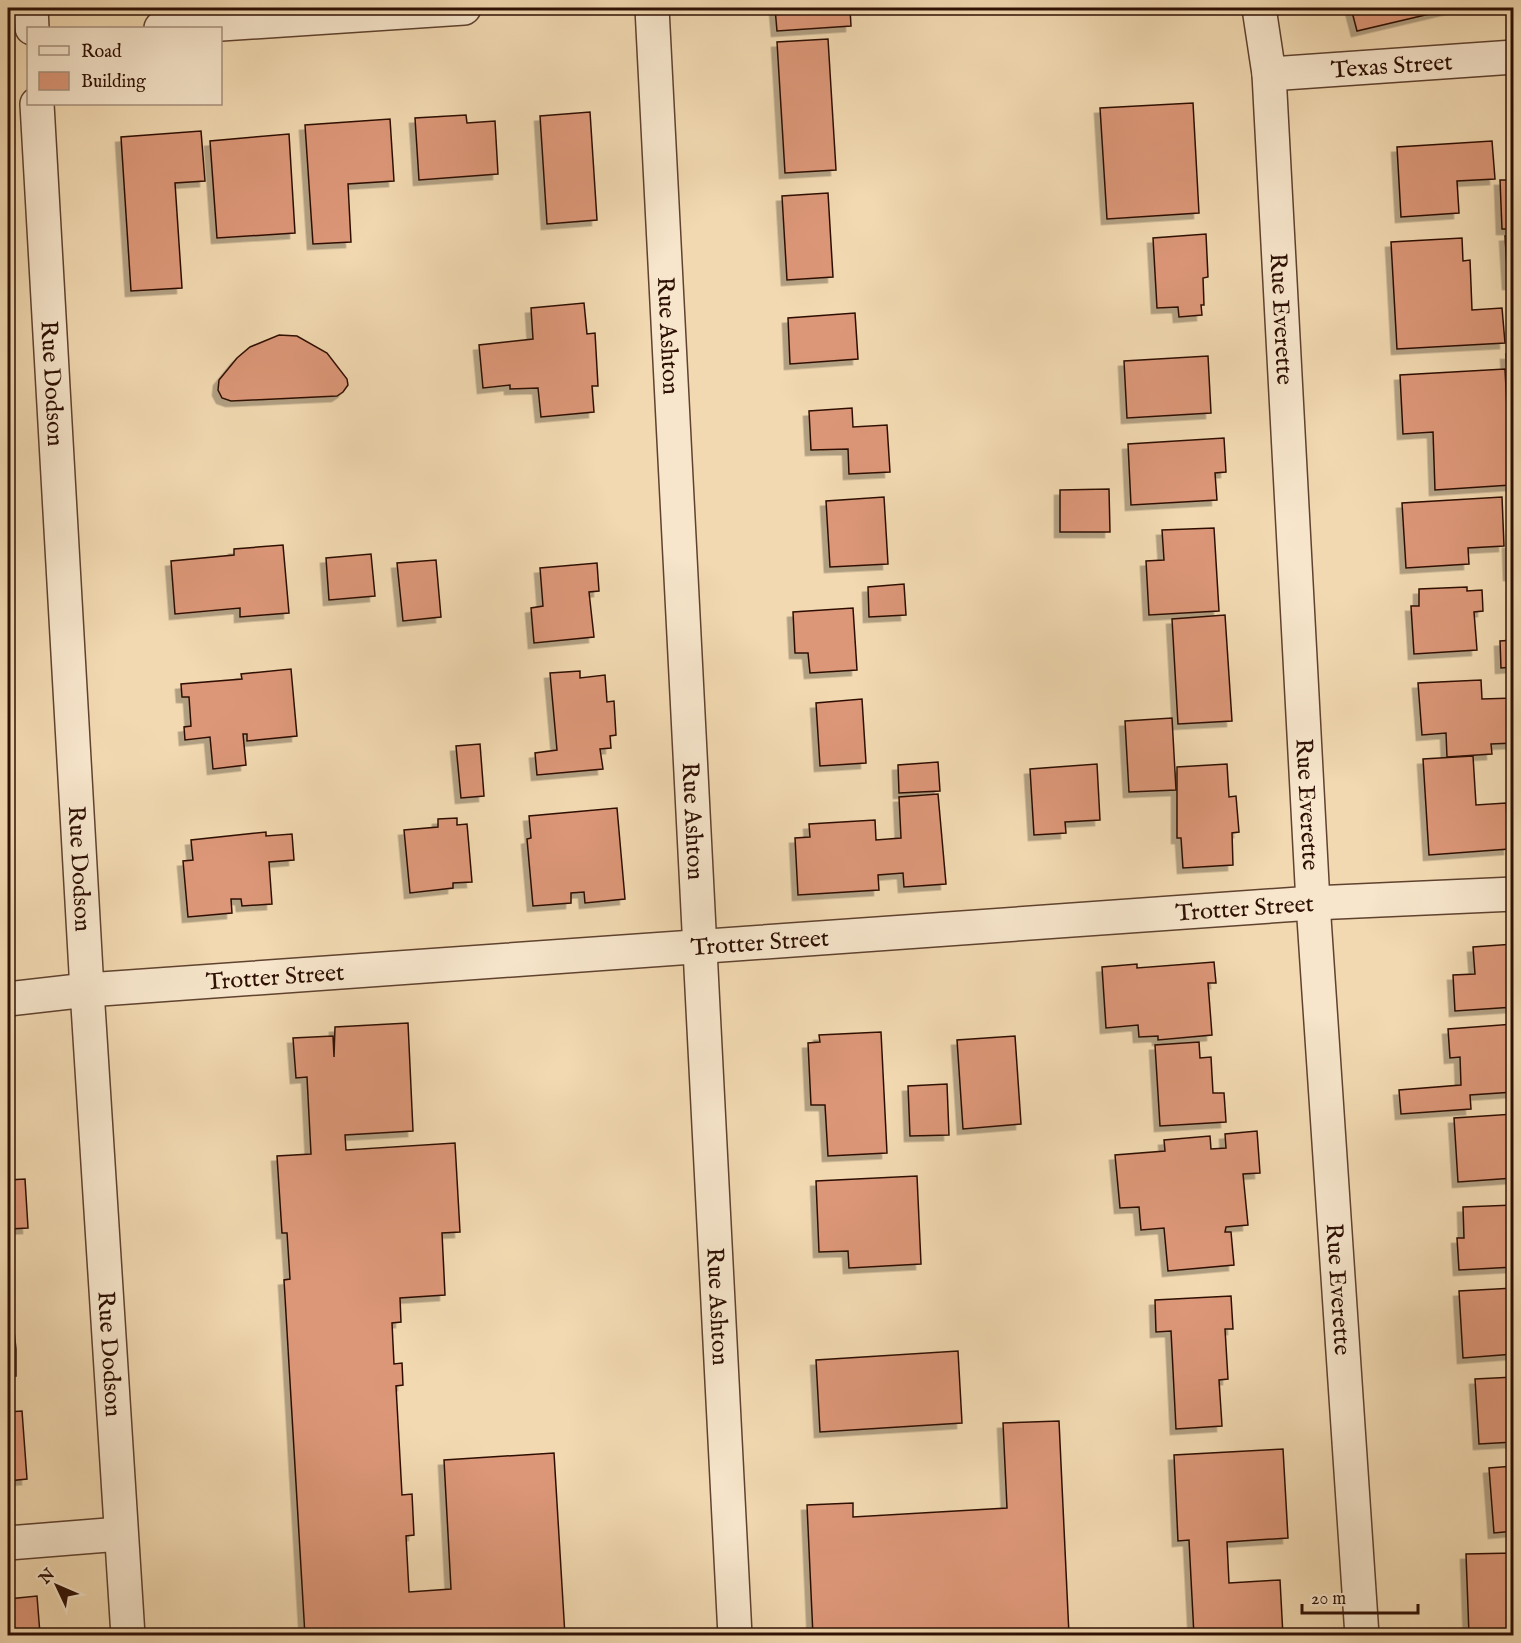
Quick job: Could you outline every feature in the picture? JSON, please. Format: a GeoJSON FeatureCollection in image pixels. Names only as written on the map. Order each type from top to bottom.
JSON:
{"type":"FeatureCollection","features":[{"type":"Feature","properties":{"kind":"street"},"geometry":{"type":"LineString","coordinates":[[31,8],[32,27]]}},
{"type":"Feature","properties":{"kind":"street"},"geometry":{"type":"LineString","coordinates":[[176,27],[464,8]]}},
{"type":"Feature","properties":{"kind":"street","name":"Rue Ashton"},"geometry":{"type":"LineString","coordinates":[[652,8],[735,1635]]}},
{"type":"Feature","properties":{"kind":"street","name":"Rue Everette"},"geometry":{"type":"LineString","coordinates":[[1259,8],[1269,74],[1313,903],[1362,1635]]}},
{"type":"Feature","properties":{"kind":"street","name":"Texas Street"},"geometry":{"type":"LineString","coordinates":[[1269,74],[1514,57]]}},
{"type":"Feature","properties":{"kind":"street","name":"Rue Dodson"},"geometry":{"type":"LineString","coordinates":[[37,105],[87,990],[128,1635]]}},
{"type":"Feature","properties":{"kind":"street","name":"Trotter Street"},"geometry":{"type":"LineString","coordinates":[[8,999],[87,990],[1313,903],[1514,894]]}},
{"type":"Feature","properties":{"kind":"street"},"geometry":{"type":"LineString","coordinates":[[8,1544],[120,1534]]}},
{"type":"Feature","properties":{"kind":"building"},"geometry":{"type":"Polygon","coordinates":[[[179,8],[237,8],[179,12],[179,8]]]}},
{"type":"Feature","properties":{"kind":"building"},"geometry":{"type":"Polygon","coordinates":[[[775,8],[850,8],[851,26],[777,31],[775,8]]]}},
{"type":"Feature","properties":{"kind":"building"},"geometry":{"type":"Polygon","coordinates":[[[1351,8],[1455,8],[1357,31],[1351,8]]]}},
{"type":"Feature","properties":{"kind":"building"},"geometry":{"type":"Polygon","coordinates":[[[828,39],[836,170],[785,173],[777,42],[828,39]]]}},
{"type":"Feature","properties":{"kind":"building"},"geometry":{"type":"Polygon","coordinates":[[[1193,103],[1199,213],[1107,219],[1100,108],[1193,103]]]}},
{"type":"Feature","properties":{"kind":"building"},"geometry":{"type":"Polygon","coordinates":[[[590,112],[597,220],[547,224],[540,116],[590,112]]]}},
{"type":"Feature","properties":{"kind":"building"},"geometry":{"type":"Polygon","coordinates":[[[466,115],[467,123],[495,121],[498,174],[419,180],[415,118],[466,115]]]}},
{"type":"Feature","properties":{"kind":"building"},"geometry":{"type":"Polygon","coordinates":[[[390,119],[394,181],[348,184],[351,242],[313,244],[305,125],[390,119]]]}},
{"type":"Feature","properties":{"kind":"building"},"geometry":{"type":"Polygon","coordinates":[[[201,131],[205,181],[175,183],[182,288],[131,291],[121,137],[201,131]]]}},
{"type":"Feature","properties":{"kind":"building"},"geometry":{"type":"Polygon","coordinates":[[[289,134],[295,233],[217,238],[210,141],[289,134]]]}},
{"type":"Feature","properties":{"kind":"building"},"geometry":{"type":"Polygon","coordinates":[[[1492,141],[1495,179],[1457,181],[1459,213],[1401,217],[1397,147],[1492,141]]]}},
{"type":"Feature","properties":{"kind":"building"},"geometry":{"type":"Polygon","coordinates":[[[1500,180],[1514,180],[1514,229],[1502,229],[1500,180]]]}},
{"type":"Feature","properties":{"kind":"building"},"geometry":{"type":"Polygon","coordinates":[[[828,193],[833,277],[787,280],[782,196],[828,193]]]}},
{"type":"Feature","properties":{"kind":"building"},"geometry":{"type":"Polygon","coordinates":[[[1206,234],[1208,277],[1203,278],[1202,315],[1179,317],[1178,307],[1157,308],[1153,238],[1206,234]]]}},
{"type":"Feature","properties":{"kind":"building"},"geometry":{"type":"Polygon","coordinates":[[[1514,235],[1514,284],[1508,284],[1505,236],[1514,235]]]}},
{"type":"Feature","properties":{"kind":"building"},"geometry":{"type":"Polygon","coordinates":[[[1462,238],[1463,261],[1470,260],[1472,310],[1502,308],[1505,343],[1397,349],[1391,242],[1462,238]]]}},
{"type":"Feature","properties":{"kind":"building"},"geometry":{"type":"Polygon","coordinates":[[[584,303],[587,334],[595,333],[598,386],[592,386],[594,412],[541,417],[538,388],[510,389],[510,385],[483,388],[479,345],[533,339],[531,308],[584,303]]]}},
{"type":"Feature","properties":{"kind":"building"},"geometry":{"type":"Polygon","coordinates":[[[855,313],[858,359],[790,364],[788,318],[855,313]]]}},
{"type":"Feature","properties":{"kind":"building"},"geometry":{"type":"Polygon","coordinates":[[[279,335],[297,336],[327,353],[347,379],[348,385],[343,392],[337,396],[231,401],[222,398],[218,390],[219,380],[237,358],[250,347],[279,335]]]}},
{"type":"Feature","properties":{"kind":"building"},"geometry":{"type":"Polygon","coordinates":[[[1506,354],[1514,354],[1514,386],[1508,387],[1506,354]]]}},
{"type":"Feature","properties":{"kind":"building"},"geometry":{"type":"Polygon","coordinates":[[[1208,356],[1211,413],[1127,418],[1124,361],[1208,356]]]}},
{"type":"Feature","properties":{"kind":"building"},"geometry":{"type":"Polygon","coordinates":[[[1505,369],[1511,485],[1435,490],[1433,432],[1403,434],[1400,375],[1505,369]]]}},
{"type":"Feature","properties":{"kind":"building"},"geometry":{"type":"Polygon","coordinates":[[[852,408],[853,427],[887,425],[890,472],[849,474],[848,449],[811,450],[809,411],[852,408]]]}},
{"type":"Feature","properties":{"kind":"building"},"geometry":{"type":"Polygon","coordinates":[[[1224,438],[1226,472],[1215,473],[1217,500],[1131,505],[1128,444],[1224,438]]]}},
{"type":"Feature","properties":{"kind":"building"},"geometry":{"type":"Polygon","coordinates":[[[1109,489],[1110,532],[1060,532],[1060,490],[1109,489]]]}},
{"type":"Feature","properties":{"kind":"building"},"geometry":{"type":"Polygon","coordinates":[[[884,497],[888,564],[830,567],[826,501],[884,497]]]}},
{"type":"Feature","properties":{"kind":"building"},"geometry":{"type":"Polygon","coordinates":[[[1502,497],[1504,546],[1468,548],[1469,564],[1406,568],[1402,503],[1502,497]]]}},
{"type":"Feature","properties":{"kind":"building"},"geometry":{"type":"Polygon","coordinates":[[[1214,528],[1219,611],[1149,615],[1146,561],[1164,560],[1162,530],[1214,528]]]}},
{"type":"Feature","properties":{"kind":"building"},"geometry":{"type":"Polygon","coordinates":[[[1508,543],[1514,543],[1514,575],[1509,575],[1508,543]]]}},
{"type":"Feature","properties":{"kind":"building"},"geometry":{"type":"Polygon","coordinates":[[[283,545],[289,613],[240,617],[240,608],[175,614],[171,561],[234,555],[234,549],[283,545]]]}},
{"type":"Feature","properties":{"kind":"building"},"geometry":{"type":"Polygon","coordinates":[[[371,554],[375,596],[329,600],[326,558],[371,554]]]}},
{"type":"Feature","properties":{"kind":"building"},"geometry":{"type":"Polygon","coordinates":[[[436,560],[441,617],[403,621],[397,563],[436,560]]]}},
{"type":"Feature","properties":{"kind":"building"},"geometry":{"type":"Polygon","coordinates":[[[597,563],[599,591],[589,592],[594,637],[534,643],[531,608],[543,606],[540,568],[597,563]]]}},
{"type":"Feature","properties":{"kind":"building"},"geometry":{"type":"Polygon","coordinates":[[[904,584],[906,615],[869,617],[868,587],[904,584]]]}},
{"type":"Feature","properties":{"kind":"building"},"geometry":{"type":"Polygon","coordinates":[[[1467,587],[1467,591],[1482,590],[1483,611],[1474,612],[1477,650],[1414,654],[1411,606],[1419,606],[1419,589],[1467,587]]]}},
{"type":"Feature","properties":{"kind":"building"},"geometry":{"type":"Polygon","coordinates":[[[853,608],[857,670],[810,673],[808,653],[795,653],[793,612],[853,608]]]}},
{"type":"Feature","properties":{"kind":"building"},"geometry":{"type":"Polygon","coordinates":[[[1225,615],[1232,721],[1178,724],[1172,619],[1225,615]]]}},
{"type":"Feature","properties":{"kind":"building"},"geometry":{"type":"Polygon","coordinates":[[[1514,640],[1514,667],[1501,668],[1500,641],[1514,640]]]}},
{"type":"Feature","properties":{"kind":"building"},"geometry":{"type":"Polygon","coordinates":[[[291,669],[297,736],[247,741],[247,734],[243,734],[246,765],[213,769],[210,737],[185,740],[184,727],[191,726],[189,697],[182,697],[181,684],[242,679],[241,674],[291,669]]]}},
{"type":"Feature","properties":{"kind":"building"},"geometry":{"type":"Polygon","coordinates":[[[580,671],[580,678],[605,675],[607,702],[614,701],[616,735],[610,736],[611,748],[600,749],[603,769],[537,775],[535,753],[557,750],[550,673],[580,671]]]}},
{"type":"Feature","properties":{"kind":"building"},"geometry":{"type":"Polygon","coordinates":[[[1481,680],[1482,699],[1514,698],[1514,743],[1491,744],[1492,754],[1447,757],[1446,733],[1422,735],[1418,683],[1481,680]]]}},
{"type":"Feature","properties":{"kind":"building"},"geometry":{"type":"Polygon","coordinates":[[[862,699],[866,763],[820,766],[816,703],[862,699]]]}},
{"type":"Feature","properties":{"kind":"building"},"geometry":{"type":"Polygon","coordinates":[[[1172,718],[1176,790],[1129,792],[1125,721],[1172,718]]]}},
{"type":"Feature","properties":{"kind":"building"},"geometry":{"type":"Polygon","coordinates":[[[480,744],[484,796],[461,798],[456,746],[480,744]]]}},
{"type":"Feature","properties":{"kind":"building"},"geometry":{"type":"Polygon","coordinates":[[[1473,756],[1476,805],[1506,803],[1509,849],[1429,855],[1423,759],[1473,756]]]}},
{"type":"Feature","properties":{"kind":"building"},"geometry":{"type":"Polygon","coordinates":[[[938,762],[940,791],[899,793],[898,765],[938,762]]]}},
{"type":"Feature","properties":{"kind":"building"},"geometry":{"type":"Polygon","coordinates":[[[1097,764],[1100,820],[1065,822],[1066,833],[1034,835],[1030,769],[1097,764]]]}},
{"type":"Feature","properties":{"kind":"building"},"geometry":{"type":"Polygon","coordinates":[[[1227,764],[1229,797],[1236,796],[1239,832],[1232,833],[1233,865],[1183,868],[1181,838],[1177,838],[1177,767],[1227,764]]]}},
{"type":"Feature","properties":{"kind":"building"},"geometry":{"type":"Polygon","coordinates":[[[938,794],[946,884],[904,887],[903,873],[878,875],[879,890],[798,895],[795,838],[810,837],[809,824],[875,820],[876,840],[901,838],[899,797],[938,794]]]}},
{"type":"Feature","properties":{"kind":"building"},"geometry":{"type":"Polygon","coordinates":[[[617,808],[625,899],[585,903],[584,892],[571,893],[571,903],[533,906],[527,839],[531,838],[529,816],[617,808]]]}},
{"type":"Feature","properties":{"kind":"building"},"geometry":{"type":"Polygon","coordinates":[[[457,818],[457,825],[467,824],[472,882],[453,883],[453,888],[410,893],[404,830],[438,827],[438,819],[457,818]]]}},
{"type":"Feature","properties":{"kind":"building"},"geometry":{"type":"Polygon","coordinates":[[[266,832],[266,836],[292,834],[294,860],[269,862],[272,904],[242,906],[241,899],[231,899],[232,913],[188,917],[183,861],[193,860],[191,840],[266,832]]]}},
{"type":"Feature","properties":{"kind":"building"},"geometry":{"type":"Polygon","coordinates":[[[1514,944],[1514,1007],[1455,1011],[1453,975],[1475,974],[1473,947],[1514,944]]]}},
{"type":"Feature","properties":{"kind":"building"},"geometry":{"type":"Polygon","coordinates":[[[1214,962],[1216,983],[1208,983],[1212,1035],[1158,1040],[1158,1036],[1139,1037],[1138,1025],[1106,1028],[1102,967],[1137,964],[1137,968],[1214,962]]]}},
{"type":"Feature","properties":{"kind":"building"},"geometry":{"type":"Polygon","coordinates":[[[408,1023],[413,1131],[345,1135],[346,1150],[455,1143],[460,1232],[442,1233],[445,1295],[400,1298],[401,1322],[392,1323],[394,1364],[402,1363],[403,1385],[396,1386],[402,1495],[412,1494],[414,1535],[406,1536],[409,1592],[451,1589],[444,1460],[554,1453],[565,1636],[455,1636],[455,1629],[410,1632],[411,1636],[305,1636],[284,1280],[290,1279],[287,1233],[282,1233],[277,1156],[311,1154],[307,1077],[296,1078],[293,1038],[333,1036],[334,1057],[335,1027],[408,1023]]]}},
{"type":"Feature","properties":{"kind":"building"},"geometry":{"type":"Polygon","coordinates":[[[1514,1024],[1514,1092],[1470,1095],[1471,1109],[1401,1114],[1399,1090],[1461,1085],[1460,1057],[1450,1058],[1448,1029],[1514,1024]]]}},
{"type":"Feature","properties":{"kind":"building"},"geometry":{"type":"Polygon","coordinates":[[[881,1032],[887,1153],[828,1156],[825,1105],[811,1105],[808,1043],[820,1042],[819,1035],[881,1032]]]}},
{"type":"Feature","properties":{"kind":"building"},"geometry":{"type":"Polygon","coordinates":[[[1015,1036],[1021,1124],[963,1129],[957,1040],[1015,1036]]]}},
{"type":"Feature","properties":{"kind":"building"},"geometry":{"type":"Polygon","coordinates":[[[1199,1042],[1200,1058],[1211,1057],[1213,1093],[1224,1093],[1226,1122],[1160,1126],[1155,1045],[1199,1042]]]}},
{"type":"Feature","properties":{"kind":"building"},"geometry":{"type":"Polygon","coordinates":[[[947,1084],[949,1135],[910,1136],[908,1086],[947,1084]]]}},
{"type":"Feature","properties":{"kind":"building"},"geometry":{"type":"Polygon","coordinates":[[[8,1113],[11,1160],[8,1161],[8,1113]]]}},
{"type":"Feature","properties":{"kind":"building"},"geometry":{"type":"Polygon","coordinates":[[[1514,1114],[1514,1178],[1458,1182],[1454,1118],[1514,1114]]]}},
{"type":"Feature","properties":{"kind":"building"},"geometry":{"type":"Polygon","coordinates":[[[1257,1131],[1260,1173],[1243,1174],[1248,1225],[1226,1227],[1225,1232],[1231,1232],[1234,1265],[1168,1271],[1164,1228],[1141,1230],[1139,1207],[1120,1208],[1115,1155],[1165,1151],[1164,1140],[1210,1136],[1211,1149],[1226,1148],[1225,1134],[1257,1131]]]}},
{"type":"Feature","properties":{"kind":"building"},"geometry":{"type":"Polygon","coordinates":[[[917,1176],[921,1264],[849,1268],[848,1251],[819,1252],[816,1181],[917,1176]]]}},
{"type":"Feature","properties":{"kind":"building"},"geometry":{"type":"Polygon","coordinates":[[[25,1179],[28,1228],[9,1229],[11,1254],[8,1254],[8,1180],[25,1179]]]}},
{"type":"Feature","properties":{"kind":"building"},"geometry":{"type":"Polygon","coordinates":[[[1514,1205],[1514,1267],[1459,1270],[1457,1238],[1464,1238],[1463,1207],[1514,1205]]]}},
{"type":"Feature","properties":{"kind":"building"},"geometry":{"type":"Polygon","coordinates":[[[8,1275],[16,1349],[16,1376],[8,1376],[8,1275]]]}},
{"type":"Feature","properties":{"kind":"building"},"geometry":{"type":"Polygon","coordinates":[[[1514,1288],[1514,1354],[1463,1358],[1459,1291],[1514,1288]]]}},
{"type":"Feature","properties":{"kind":"building"},"geometry":{"type":"Polygon","coordinates":[[[1231,1296],[1233,1329],[1225,1329],[1228,1379],[1219,1380],[1222,1426],[1176,1429],[1171,1331],[1156,1332],[1155,1300],[1231,1296]]]}},
{"type":"Feature","properties":{"kind":"building"},"geometry":{"type":"Polygon","coordinates":[[[958,1351],[962,1423],[820,1432],[816,1360],[958,1351]]]}},
{"type":"Feature","properties":{"kind":"building"},"geometry":{"type":"Polygon","coordinates":[[[1514,1377],[1514,1442],[1479,1444],[1475,1379],[1514,1377]]]}},
{"type":"Feature","properties":{"kind":"building"},"geometry":{"type":"Polygon","coordinates":[[[22,1411],[27,1479],[8,1481],[8,1412],[22,1411]]]}},
{"type":"Feature","properties":{"kind":"building"},"geometry":{"type":"Polygon","coordinates":[[[1059,1421],[1069,1635],[813,1636],[807,1505],[853,1503],[853,1517],[1007,1508],[1003,1423],[1059,1421]]]}},
{"type":"Feature","properties":{"kind":"building"},"geometry":{"type":"Polygon","coordinates":[[[1283,1449],[1288,1538],[1227,1542],[1229,1583],[1280,1580],[1283,1636],[1194,1636],[1189,1540],[1178,1541],[1174,1455],[1283,1449]]]}},
{"type":"Feature","properties":{"kind":"building"},"geometry":{"type":"Polygon","coordinates":[[[1514,1466],[1514,1531],[1494,1533],[1489,1468],[1514,1466]]]}},
{"type":"Feature","properties":{"kind":"building"},"geometry":{"type":"Polygon","coordinates":[[[1514,1553],[1514,1634],[1469,1635],[1466,1554],[1514,1553]]]}},
{"type":"Feature","properties":{"kind":"building"},"geometry":{"type":"Polygon","coordinates":[[[37,1596],[40,1634],[54,1632],[54,1636],[8,1636],[8,1599],[37,1596]]]}}]}
